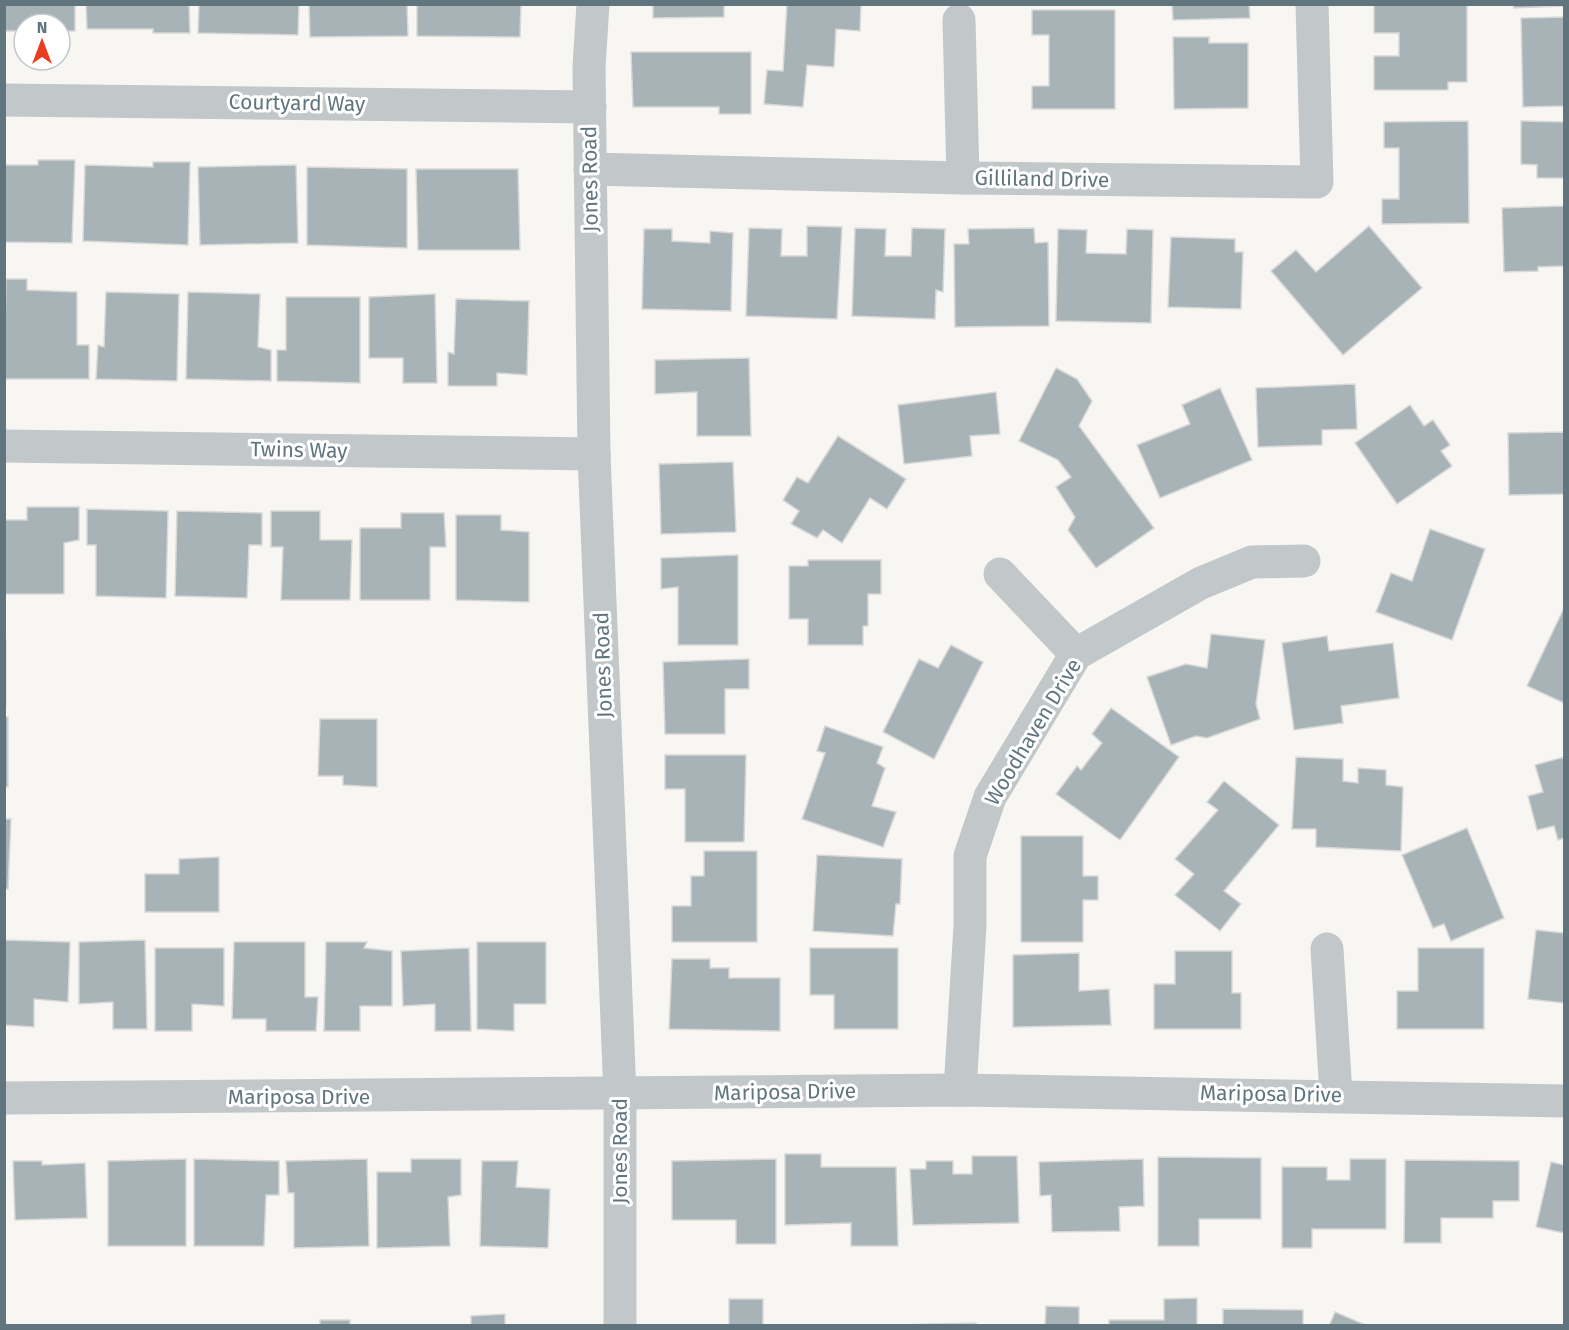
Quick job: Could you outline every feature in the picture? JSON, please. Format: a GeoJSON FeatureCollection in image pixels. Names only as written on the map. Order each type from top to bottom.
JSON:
{"type":"FeatureCollection","features":[{"type":"Feature","properties":{"kind":"street","name":"Jones Road"},"geometry":{"type":"LineString","coordinates":[[593,4],[590,170],[594,454],[620,1095],[620,1326]]}},
{"type":"Feature","properties":{"kind":"street","name":"Gilliland Drive"},"geometry":{"type":"LineString","coordinates":[[590,170],[963,178],[1317,182],[1312,4]]}},
{"type":"Feature","properties":{"kind":"street"},"geometry":{"type":"LineString","coordinates":[[959,20],[963,178]]}},
{"type":"Feature","properties":{"kind":"street","name":"Courtyard Way"},"geometry":{"type":"LineString","coordinates":[[4,100],[590,107]]}},
{"type":"Feature","properties":{"kind":"street","name":"Twins Way"},"geometry":{"type":"LineString","coordinates":[[4,447],[594,454]]}},
{"type":"Feature","properties":{"kind":"street","name":"Woodhaven Drive"},"geometry":{"type":"LineString","coordinates":[[960,1090],[970,926],[970,856],[990,797],[1076,654],[1211,579],[1252,562],[1304,561]]}},
{"type":"Feature","properties":{"kind":"street"},"geometry":{"type":"LineString","coordinates":[[1000,574],[1076,654]]}},
{"type":"Feature","properties":{"kind":"street"},"geometry":{"type":"LineString","coordinates":[[1327,949],[1336,1095]]}},
{"type":"Feature","properties":{"kind":"street","name":"Mariposa Drive"},"geometry":{"type":"LineString","coordinates":[[4,1098],[620,1095],[960,1090],[1336,1095],[1564,1101]]}},
{"type":"Feature","properties":{"kind":"building"},"geometry":{"type":"Polygon","coordinates":[[[4,4],[75,4],[75,31],[72,31],[72,12],[12,12],[12,31],[4,31],[4,4]]]}},
{"type":"Feature","properties":{"kind":"building"},"geometry":{"type":"Polygon","coordinates":[[[86,4],[189,4],[190,33],[153,33],[153,29],[87,29],[86,4]]]}},
{"type":"Feature","properties":{"kind":"building"},"geometry":{"type":"Polygon","coordinates":[[[199,4],[299,4],[298,35],[198,33],[199,4]]]}},
{"type":"Feature","properties":{"kind":"building"},"geometry":{"type":"Polygon","coordinates":[[[309,4],[407,4],[408,36],[310,37],[309,4]]]}},
{"type":"Feature","properties":{"kind":"building"},"geometry":{"type":"Polygon","coordinates":[[[417,4],[521,4],[520,37],[417,36],[417,4]]]}},
{"type":"Feature","properties":{"kind":"building"},"geometry":{"type":"Polygon","coordinates":[[[653,4],[724,4],[724,17],[653,18],[653,4]]]}},
{"type":"Feature","properties":{"kind":"building"},"geometry":{"type":"Polygon","coordinates":[[[787,4],[861,4],[860,31],[836,29],[834,67],[807,65],[803,107],[764,104],[767,70],[783,71],[787,4]]]}},
{"type":"Feature","properties":{"kind":"building"},"geometry":{"type":"Polygon","coordinates":[[[1172,4],[1249,4],[1250,18],[1173,20],[1172,4]]]}},
{"type":"Feature","properties":{"kind":"building"},"geometry":{"type":"Polygon","coordinates":[[[1374,4],[1467,5],[1467,82],[1448,82],[1448,90],[1374,90],[1374,56],[1399,56],[1399,33],[1374,33],[1374,4]]]}},
{"type":"Feature","properties":{"kind":"building"},"geometry":{"type":"Polygon","coordinates":[[[1513,4],[1564,4],[1564,6],[1514,8],[1513,4]]]}},
{"type":"Feature","properties":{"kind":"building"},"geometry":{"type":"Polygon","coordinates":[[[1032,10],[1115,10],[1115,109],[1032,109],[1032,86],[1049,86],[1049,35],[1032,35],[1032,10]]]}},
{"type":"Feature","properties":{"kind":"building"},"geometry":{"type":"Polygon","coordinates":[[[1564,17],[1564,106],[1523,107],[1521,18],[1564,17]]]}},
{"type":"Feature","properties":{"kind":"building"},"geometry":{"type":"Polygon","coordinates":[[[1173,37],[1209,37],[1209,43],[1248,43],[1248,108],[1174,109],[1173,37]]]}},
{"type":"Feature","properties":{"kind":"building"},"geometry":{"type":"Polygon","coordinates":[[[631,52],[751,52],[751,114],[719,114],[719,107],[633,107],[631,52]]]}},
{"type":"Feature","properties":{"kind":"building"},"geometry":{"type":"Polygon","coordinates":[[[1468,121],[1469,223],[1382,224],[1382,199],[1399,199],[1399,148],[1384,148],[1384,122],[1468,121]]]}},
{"type":"Feature","properties":{"kind":"building"},"geometry":{"type":"Polygon","coordinates":[[[1521,121],[1564,122],[1564,178],[1537,178],[1537,165],[1521,164],[1521,121]]]}},
{"type":"Feature","properties":{"kind":"building"},"geometry":{"type":"Polygon","coordinates":[[[38,160],[75,160],[72,243],[4,242],[4,165],[38,165],[38,160]]]}},
{"type":"Feature","properties":{"kind":"building"},"geometry":{"type":"Polygon","coordinates":[[[153,162],[190,162],[188,245],[83,241],[85,165],[153,167],[153,162]]]}},
{"type":"Feature","properties":{"kind":"building"},"geometry":{"type":"Polygon","coordinates":[[[296,165],[298,243],[200,245],[198,167],[296,165]]]}},
{"type":"Feature","properties":{"kind":"building"},"geometry":{"type":"Polygon","coordinates":[[[307,167],[407,169],[407,248],[307,245],[307,167]]]}},
{"type":"Feature","properties":{"kind":"building"},"geometry":{"type":"Polygon","coordinates":[[[416,169],[518,169],[520,250],[418,250],[416,169]]]}},
{"type":"Feature","properties":{"kind":"building"},"geometry":{"type":"Polygon","coordinates":[[[1564,206],[1564,266],[1538,267],[1538,271],[1504,272],[1502,208],[1564,206]]]}},
{"type":"Feature","properties":{"kind":"building"},"geometry":{"type":"Polygon","coordinates":[[[807,226],[842,227],[837,319],[746,316],[749,228],[782,229],[781,256],[807,256],[807,226]]]}},
{"type":"Feature","properties":{"kind":"building"},"geometry":{"type":"Polygon","coordinates":[[[1369,226],[1422,288],[1343,355],[1271,271],[1296,250],[1316,272],[1369,226]]]}},
{"type":"Feature","properties":{"kind":"building"},"geometry":{"type":"Polygon","coordinates":[[[855,228],[886,229],[885,256],[911,256],[912,228],[945,229],[943,292],[936,290],[935,319],[852,316],[855,228]]]}},
{"type":"Feature","properties":{"kind":"building"},"geometry":{"type":"Polygon","coordinates":[[[1034,228],[1035,243],[1048,242],[1049,326],[955,327],[954,244],[969,244],[968,229],[1034,228]]]}},
{"type":"Feature","properties":{"kind":"building"},"geometry":{"type":"Polygon","coordinates":[[[644,229],[672,229],[672,241],[710,243],[710,231],[733,233],[731,311],[642,309],[644,229]]]}},
{"type":"Feature","properties":{"kind":"building"},"geometry":{"type":"Polygon","coordinates":[[[1058,229],[1087,230],[1086,253],[1126,254],[1127,229],[1153,230],[1151,323],[1056,321],[1058,229]]]}},
{"type":"Feature","properties":{"kind":"building"},"geometry":{"type":"Polygon","coordinates":[[[1171,237],[1235,239],[1235,252],[1243,252],[1241,309],[1168,307],[1171,237]]]}},
{"type":"Feature","properties":{"kind":"building"},"geometry":{"type":"Polygon","coordinates":[[[6,279],[27,279],[27,290],[77,292],[77,345],[89,345],[89,379],[4,379],[6,279]]]}},
{"type":"Feature","properties":{"kind":"building"},"geometry":{"type":"Polygon","coordinates":[[[106,292],[179,294],[177,381],[96,379],[98,345],[104,347],[106,292]]]}},
{"type":"Feature","properties":{"kind":"building"},"geometry":{"type":"Polygon","coordinates":[[[188,292],[260,294],[258,347],[271,350],[271,381],[186,379],[188,292]]]}},
{"type":"Feature","properties":{"kind":"building"},"geometry":{"type":"Polygon","coordinates":[[[435,294],[437,383],[403,383],[403,358],[369,358],[369,297],[435,294]]]}},
{"type":"Feature","properties":{"kind":"building"},"geometry":{"type":"Polygon","coordinates":[[[286,297],[360,297],[360,383],[277,381],[277,350],[286,350],[286,297]]]}},
{"type":"Feature","properties":{"kind":"building"},"geometry":{"type":"Polygon","coordinates":[[[456,299],[529,301],[527,375],[497,373],[497,386],[448,386],[448,352],[454,354],[456,299]]]}},
{"type":"Feature","properties":{"kind":"building"},"geometry":{"type":"Polygon","coordinates":[[[749,358],[751,436],[697,436],[697,392],[655,394],[655,360],[749,358]]]}},
{"type":"Feature","properties":{"kind":"building"},"geometry":{"type":"Polygon","coordinates":[[[1056,368],[1077,379],[1092,401],[1079,426],[1154,528],[1096,568],[1068,530],[1075,517],[1056,487],[1071,477],[1058,460],[1019,441],[1056,368]]]}},
{"type":"Feature","properties":{"kind":"building"},"geometry":{"type":"Polygon","coordinates":[[[1355,384],[1357,429],[1322,430],[1322,445],[1258,447],[1256,388],[1355,384]]]}},
{"type":"Feature","properties":{"kind":"building"},"geometry":{"type":"Polygon","coordinates":[[[1220,388],[1252,460],[1160,498],[1137,445],[1190,424],[1182,405],[1220,388]]]}},
{"type":"Feature","properties":{"kind":"building"},"geometry":{"type":"Polygon","coordinates":[[[996,392],[1000,434],[970,436],[972,456],[904,464],[898,405],[996,392]]]}},
{"type":"Feature","properties":{"kind":"building"},"geometry":{"type":"Polygon","coordinates":[[[1410,405],[1424,426],[1433,420],[1450,445],[1441,451],[1452,466],[1397,504],[1355,443],[1410,405]]]}},
{"type":"Feature","properties":{"kind":"building"},"geometry":{"type":"Polygon","coordinates":[[[1564,432],[1564,494],[1509,495],[1508,433],[1564,432]]]}},
{"type":"Feature","properties":{"kind":"building"},"geometry":{"type":"Polygon","coordinates":[[[838,436],[906,479],[887,509],[870,498],[842,543],[823,530],[817,538],[791,524],[799,511],[783,500],[797,477],[808,483],[838,436]]]}},
{"type":"Feature","properties":{"kind":"building"},"geometry":{"type":"Polygon","coordinates":[[[733,462],[736,532],[661,534],[659,464],[733,462]]]}},
{"type":"Feature","properties":{"kind":"building"},"geometry":{"type":"Polygon","coordinates":[[[27,507],[79,507],[79,540],[64,543],[64,594],[4,594],[4,520],[27,520],[27,507]]]}},
{"type":"Feature","properties":{"kind":"building"},"geometry":{"type":"Polygon","coordinates":[[[87,509],[168,511],[166,598],[96,596],[96,545],[87,545],[87,509]]]}},
{"type":"Feature","properties":{"kind":"building"},"geometry":{"type":"Polygon","coordinates":[[[177,511],[262,513],[262,545],[249,545],[247,598],[175,596],[177,511]]]}},
{"type":"Feature","properties":{"kind":"building"},"geometry":{"type":"Polygon","coordinates":[[[271,511],[320,511],[320,540],[352,540],[350,600],[281,600],[283,547],[271,547],[271,511]]]}},
{"type":"Feature","properties":{"kind":"building"},"geometry":{"type":"Polygon","coordinates":[[[401,513],[444,513],[446,547],[430,547],[430,600],[360,600],[360,528],[401,528],[401,513]]]}},
{"type":"Feature","properties":{"kind":"building"},"geometry":{"type":"Polygon","coordinates":[[[456,515],[501,515],[501,530],[529,532],[529,602],[456,600],[456,515]]]}},
{"type":"Feature","properties":{"kind":"building"},"geometry":{"type":"Polygon","coordinates":[[[1430,529],[1485,549],[1452,640],[1376,612],[1391,573],[1412,581],[1430,529]]]}},
{"type":"Feature","properties":{"kind":"building"},"geometry":{"type":"Polygon","coordinates":[[[738,555],[738,645],[678,645],[678,587],[661,589],[661,558],[738,555]]]}},
{"type":"Feature","properties":{"kind":"building"},"geometry":{"type":"Polygon","coordinates":[[[808,560],[881,560],[881,594],[868,594],[868,626],[863,626],[863,645],[808,645],[808,619],[789,619],[789,566],[808,566],[808,560]]]}},
{"type":"Feature","properties":{"kind":"building"},"geometry":{"type":"Polygon","coordinates":[[[1564,611],[1564,703],[1527,686],[1564,611]]]}},
{"type":"Feature","properties":{"kind":"building"},"geometry":{"type":"Polygon","coordinates":[[[1211,634],[1265,640],[1256,704],[1260,719],[1207,738],[1196,736],[1171,745],[1147,677],[1186,664],[1207,668],[1211,634]]]}},
{"type":"Feature","properties":{"kind":"building"},"geometry":{"type":"Polygon","coordinates":[[[1327,636],[1329,651],[1393,643],[1399,698],[1341,706],[1343,723],[1294,730],[1282,643],[1327,636]]]}},
{"type":"Feature","properties":{"kind":"building"},"geometry":{"type":"Polygon","coordinates":[[[4,640],[6,640],[6,706],[4,706],[4,640]]]}},
{"type":"Feature","properties":{"kind":"building"},"geometry":{"type":"Polygon","coordinates":[[[951,645],[983,662],[934,759],[883,732],[919,659],[938,668],[951,645]]]}},
{"type":"Feature","properties":{"kind":"building"},"geometry":{"type":"Polygon","coordinates":[[[749,659],[749,689],[725,689],[725,734],[665,734],[663,662],[749,659]]]}},
{"type":"Feature","properties":{"kind":"building"},"geometry":{"type":"Polygon","coordinates":[[[1111,708],[1179,757],[1120,840],[1056,794],[1077,766],[1081,770],[1102,743],[1092,734],[1111,708]]]}},
{"type":"Feature","properties":{"kind":"building"},"geometry":{"type":"Polygon","coordinates":[[[4,717],[8,717],[8,787],[4,787],[4,717]]]}},
{"type":"Feature","properties":{"kind":"building"},"geometry":{"type":"Polygon","coordinates":[[[320,719],[377,719],[377,787],[343,785],[343,776],[318,776],[320,719]]]}},
{"type":"Feature","properties":{"kind":"building"},"geometry":{"type":"Polygon","coordinates":[[[825,726],[883,747],[877,763],[885,768],[872,806],[896,812],[883,847],[802,819],[825,753],[817,751],[825,726]]]}},
{"type":"Feature","properties":{"kind":"building"},"geometry":{"type":"Polygon","coordinates":[[[665,755],[746,755],[744,842],[685,842],[685,789],[665,789],[665,755]]]}},
{"type":"Feature","properties":{"kind":"building"},"geometry":{"type":"Polygon","coordinates":[[[1296,757],[1343,759],[1343,781],[1358,783],[1358,768],[1386,770],[1386,785],[1403,787],[1401,851],[1316,847],[1316,829],[1292,829],[1296,757]]]}},
{"type":"Feature","properties":{"kind":"building"},"geometry":{"type":"Polygon","coordinates":[[[1564,757],[1564,838],[1558,840],[1554,826],[1537,830],[1528,796],[1543,792],[1535,765],[1564,757]]]}},
{"type":"Feature","properties":{"kind":"building"},"geometry":{"type":"Polygon","coordinates":[[[1224,781],[1279,825],[1224,891],[1241,904],[1220,931],[1175,895],[1194,874],[1175,859],[1218,810],[1207,802],[1224,781]]]}},
{"type":"Feature","properties":{"kind":"building"},"geometry":{"type":"Polygon","coordinates":[[[4,819],[11,819],[8,889],[4,889],[4,819]]]}},
{"type":"Feature","properties":{"kind":"building"},"geometry":{"type":"Polygon","coordinates":[[[1467,828],[1504,918],[1451,941],[1444,924],[1433,928],[1402,855],[1467,828]]]}},
{"type":"Feature","properties":{"kind":"building"},"geometry":{"type":"Polygon","coordinates":[[[1021,836],[1083,836],[1083,876],[1098,876],[1098,900],[1083,900],[1083,942],[1021,942],[1021,836]]]}},
{"type":"Feature","properties":{"kind":"building"},"geometry":{"type":"Polygon","coordinates":[[[704,851],[757,851],[757,942],[672,942],[672,906],[691,906],[691,876],[704,876],[704,851]]]}},
{"type":"Feature","properties":{"kind":"building"},"geometry":{"type":"Polygon","coordinates":[[[817,855],[902,859],[900,904],[896,904],[893,936],[813,931],[817,855]]]}},
{"type":"Feature","properties":{"kind":"building"},"geometry":{"type":"Polygon","coordinates":[[[219,857],[219,912],[145,912],[145,874],[179,874],[179,859],[219,857]]]}},
{"type":"Feature","properties":{"kind":"building"},"geometry":{"type":"Polygon","coordinates":[[[1536,930],[1564,933],[1564,1003],[1528,999],[1536,930]]]}},
{"type":"Feature","properties":{"kind":"building"},"geometry":{"type":"Polygon","coordinates":[[[4,940],[70,942],[68,1002],[34,999],[34,1027],[4,1025],[4,940]]]}},
{"type":"Feature","properties":{"kind":"building"},"geometry":{"type":"Polygon","coordinates":[[[145,940],[147,1029],[113,1029],[113,1002],[79,1004],[79,942],[145,940]]]}},
{"type":"Feature","properties":{"kind":"building"},"geometry":{"type":"Polygon","coordinates":[[[234,942],[305,942],[305,997],[318,997],[316,1031],[266,1031],[266,1019],[232,1019],[234,942]]]}},
{"type":"Feature","properties":{"kind":"building"},"geometry":{"type":"Polygon","coordinates":[[[326,942],[367,942],[364,948],[392,951],[392,1006],[360,1006],[360,1031],[324,1031],[326,942]]]}},
{"type":"Feature","properties":{"kind":"building"},"geometry":{"type":"Polygon","coordinates":[[[477,942],[546,942],[546,1004],[514,1004],[514,1031],[477,1029],[477,942]]]}},
{"type":"Feature","properties":{"kind":"building"},"geometry":{"type":"Polygon","coordinates":[[[155,948],[224,948],[224,1006],[192,1004],[192,1031],[155,1031],[155,948]]]}},
{"type":"Feature","properties":{"kind":"building"},"geometry":{"type":"Polygon","coordinates":[[[469,948],[471,1031],[435,1031],[435,1004],[403,1006],[401,951],[469,948]]]}},
{"type":"Feature","properties":{"kind":"building"},"geometry":{"type":"Polygon","coordinates":[[[810,948],[898,948],[898,1029],[834,1029],[834,995],[810,995],[810,948]]]}},
{"type":"Feature","properties":{"kind":"building"},"geometry":{"type":"Polygon","coordinates":[[[1418,948],[1484,948],[1484,1029],[1397,1029],[1397,991],[1418,991],[1418,948]]]}},
{"type":"Feature","properties":{"kind":"building"},"geometry":{"type":"Polygon","coordinates":[[[1175,951],[1232,951],[1232,993],[1241,993],[1241,1029],[1154,1029],[1154,984],[1175,984],[1175,951]]]}},
{"type":"Feature","properties":{"kind":"building"},"geometry":{"type":"Polygon","coordinates":[[[1079,953],[1079,991],[1109,989],[1111,1025],[1013,1027],[1013,955],[1079,953]]]}},
{"type":"Feature","properties":{"kind":"building"},"geometry":{"type":"Polygon","coordinates":[[[672,959],[710,959],[710,968],[729,968],[729,978],[780,978],[780,1031],[669,1029],[672,959]]]}},
{"type":"Feature","properties":{"kind":"building"},"geometry":{"type":"Polygon","coordinates":[[[785,1154],[821,1154],[821,1167],[896,1167],[898,1246],[851,1246],[851,1223],[785,1225],[785,1154]]]}},
{"type":"Feature","properties":{"kind":"building"},"geometry":{"type":"Polygon","coordinates":[[[972,1156],[1017,1156],[1019,1223],[913,1225],[910,1169],[926,1169],[926,1161],[953,1161],[953,1174],[972,1174],[972,1156]]]}},
{"type":"Feature","properties":{"kind":"building"},"geometry":{"type":"Polygon","coordinates":[[[1158,1157],[1261,1158],[1261,1219],[1199,1219],[1199,1246],[1158,1246],[1158,1157]]]}},
{"type":"Feature","properties":{"kind":"building"},"geometry":{"type":"Polygon","coordinates":[[[186,1159],[186,1246],[108,1246],[108,1161],[186,1159]]]}},
{"type":"Feature","properties":{"kind":"building"},"geometry":{"type":"Polygon","coordinates":[[[194,1159],[279,1161],[279,1195],[266,1195],[264,1246],[194,1246],[194,1159]]]}},
{"type":"Feature","properties":{"kind":"building"},"geometry":{"type":"Polygon","coordinates":[[[367,1159],[369,1246],[294,1248],[294,1193],[288,1193],[286,1161],[367,1159]]]}},
{"type":"Feature","properties":{"kind":"building"},"geometry":{"type":"Polygon","coordinates":[[[411,1159],[461,1159],[461,1195],[448,1197],[450,1246],[377,1248],[377,1172],[411,1172],[411,1159]]]}},
{"type":"Feature","properties":{"kind":"building"},"geometry":{"type":"Polygon","coordinates":[[[776,1159],[776,1244],[736,1244],[736,1220],[672,1220],[672,1161],[776,1159]]]}},
{"type":"Feature","properties":{"kind":"building"},"geometry":{"type":"Polygon","coordinates":[[[1143,1159],[1144,1206],[1119,1207],[1120,1231],[1052,1232],[1051,1195],[1040,1196],[1039,1162],[1143,1159]]]}},
{"type":"Feature","properties":{"kind":"building"},"geometry":{"type":"Polygon","coordinates":[[[1350,1159],[1386,1159],[1386,1229],[1312,1229],[1312,1248],[1282,1248],[1282,1167],[1327,1167],[1327,1180],[1350,1180],[1350,1159]]]}},
{"type":"Feature","properties":{"kind":"building"},"geometry":{"type":"Polygon","coordinates":[[[1405,1160],[1519,1161],[1519,1201],[1493,1201],[1493,1218],[1441,1218],[1441,1243],[1404,1243],[1405,1160]]]}},
{"type":"Feature","properties":{"kind":"building"},"geometry":{"type":"Polygon","coordinates":[[[13,1161],[42,1161],[42,1165],[85,1163],[87,1218],[15,1220],[13,1161]]]}},
{"type":"Feature","properties":{"kind":"building"},"geometry":{"type":"Polygon","coordinates":[[[482,1161],[518,1161],[516,1187],[550,1189],[548,1248],[480,1246],[482,1161]]]}},
{"type":"Feature","properties":{"kind":"building"},"geometry":{"type":"Polygon","coordinates":[[[1551,1162],[1564,1165],[1564,1233],[1536,1227],[1551,1162]]]}},
{"type":"Feature","properties":{"kind":"building"},"geometry":{"type":"Polygon","coordinates":[[[1197,1298],[1197,1326],[1109,1326],[1109,1320],[1164,1320],[1164,1299],[1197,1298]]]}},
{"type":"Feature","properties":{"kind":"building"},"geometry":{"type":"Polygon","coordinates":[[[729,1299],[763,1299],[763,1326],[729,1326],[729,1299]]]}},
{"type":"Feature","properties":{"kind":"building"},"geometry":{"type":"Polygon","coordinates":[[[1046,1306],[1079,1307],[1079,1326],[1045,1326],[1046,1306]]]}},
{"type":"Feature","properties":{"kind":"building"},"geometry":{"type":"Polygon","coordinates":[[[1223,1309],[1303,1310],[1303,1326],[1223,1326],[1223,1309]]]}},
{"type":"Feature","properties":{"kind":"building"},"geometry":{"type":"Polygon","coordinates":[[[1335,1312],[1368,1326],[1329,1326],[1335,1312]]]}},
{"type":"Feature","properties":{"kind":"building"},"geometry":{"type":"Polygon","coordinates":[[[505,1314],[505,1326],[471,1326],[471,1316],[505,1314]]]}},
{"type":"Feature","properties":{"kind":"building"},"geometry":{"type":"Polygon","coordinates":[[[320,1320],[350,1320],[350,1326],[320,1326],[320,1320]]]}},
{"type":"Feature","properties":{"kind":"building"},"geometry":{"type":"Polygon","coordinates":[[[976,1323],[976,1326],[894,1326],[894,1325],[976,1323]]]}}]}
